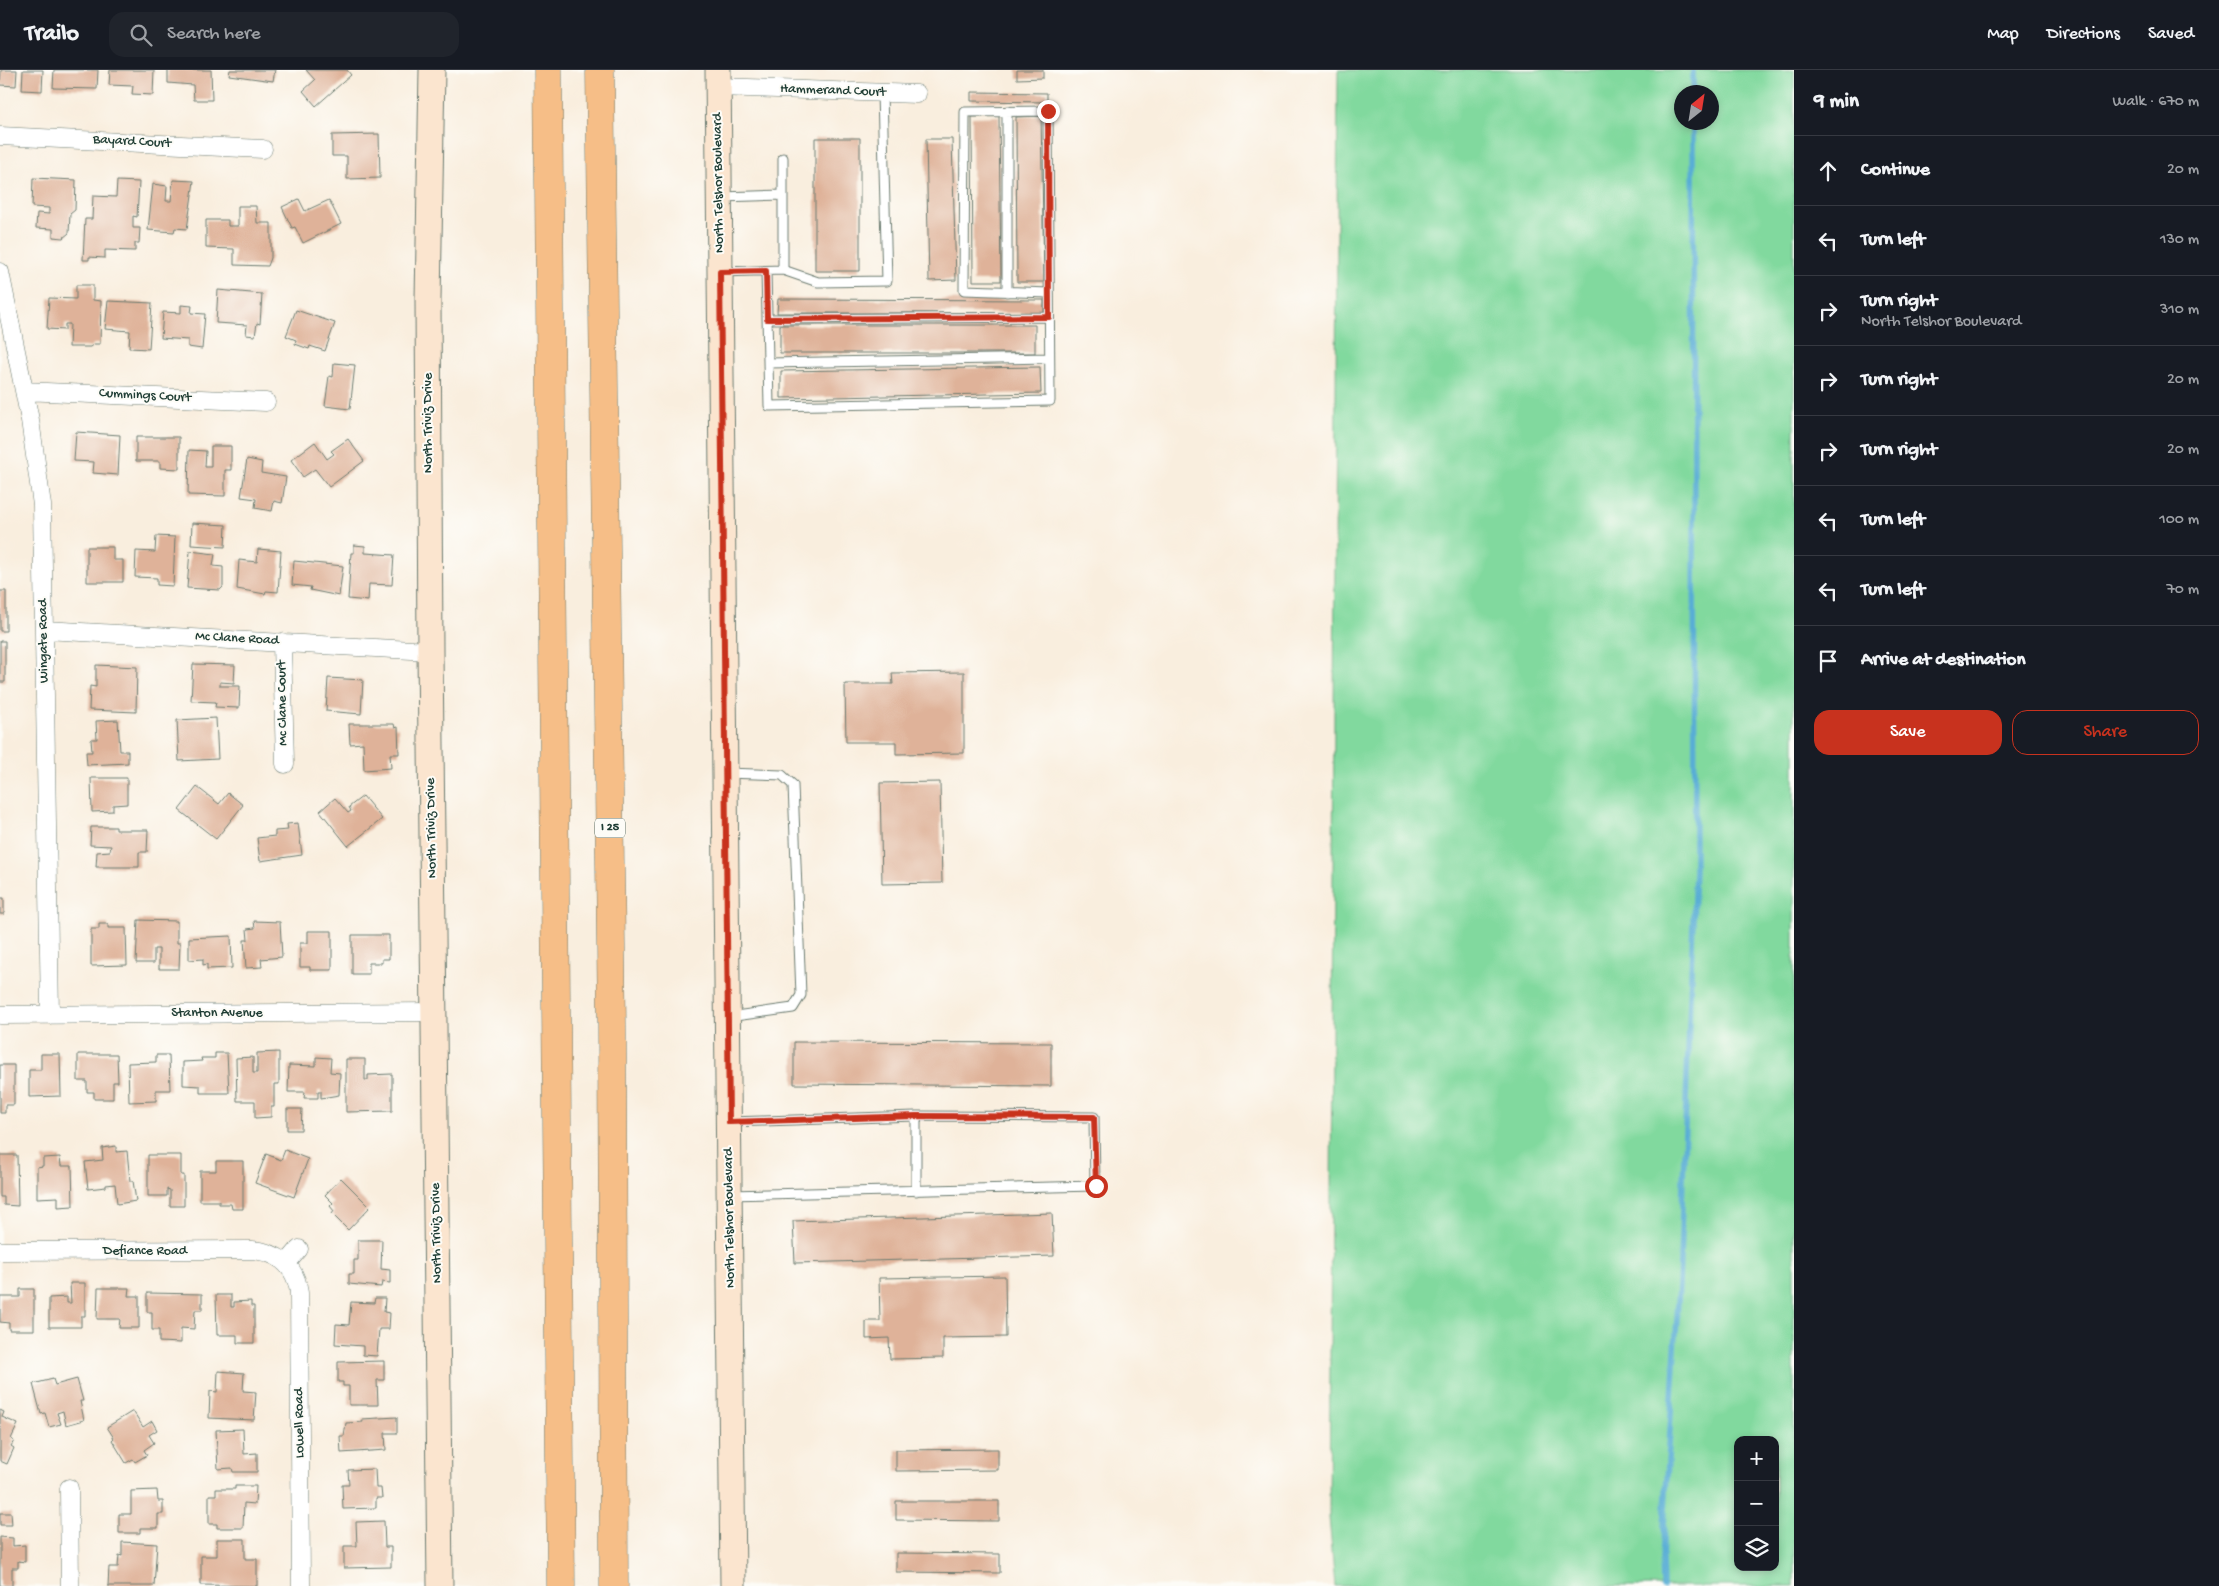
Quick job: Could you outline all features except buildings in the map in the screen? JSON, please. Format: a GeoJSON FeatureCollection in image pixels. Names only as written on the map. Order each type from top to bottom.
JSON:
{"type":"FeatureCollection","features":[{"type":"Feature","properties":{"kind":"highway"},"geometry":{"type":"LineString","coordinates":[[548,70],[561,1586]]}},
{"type":"Feature","properties":{"kind":"highway","name":"I 25"},"geometry":{"type":"LineString","coordinates":[[600,70],[612,1025],[614,1586]]}},
{"type":"Feature","properties":{"kind":"street","name":"North Triviz Drive"},"geometry":{"type":"LineString","coordinates":[[432,70],[428,300],[440,1586]]}},
{"type":"Feature","properties":{"kind":"street","name":"Hammerand Court"},"geometry":{"type":"LineString","coordinates":[[718,79],[882,93],[917,94]]}},
{"type":"Feature","properties":{"kind":"street","name":"North Telshor Boulevard"},"geometry":{"type":"LineString","coordinates":[[718,79],[733,1586]]}},
{"type":"Feature","properties":{"kind":"street","name":"Bayard Court"},"geometry":{"type":"LineString","coordinates":[[0,136],[263,149]]}},
{"type":"Feature","properties":{"kind":"street","name":"Wingate Road"},"geometry":{"type":"LineString","coordinates":[[0,272],[40,477],[42,505],[50,1015]]}},
{"type":"Feature","properties":{"kind":"street","name":"Cummings Court"},"geometry":{"type":"LineString","coordinates":[[24,391],[266,402]]}},
{"type":"Feature","properties":{"kind":"street","name":"Mc Clane Road"},"geometry":{"type":"LineString","coordinates":[[44,630],[430,651]]}},
{"type":"Feature","properties":{"kind":"street","name":"Mc Clane Court"},"geometry":{"type":"LineString","coordinates":[[282,642],[285,764]]}},
{"type":"Feature","properties":{"kind":"street","name":"Stanton Avenue"},"geometry":{"type":"LineString","coordinates":[[0,1015],[434,1012]]}},
{"type":"Feature","properties":{"kind":"street"},"geometry":{"type":"LineString","coordinates":[[287,1264],[298,1249]]}},
{"type":"Feature","properties":{"kind":"street","name":"Defiance Road"},"geometry":{"type":"LineString","coordinates":[[0,1252],[252,1250],[271,1254],[287,1264]]}},
{"type":"Feature","properties":{"kind":"street","name":"Lowell Road"},"geometry":{"type":"LineString","coordinates":[[287,1264],[296,1278],[299,1293],[301,1586]]}},
{"type":"Feature","properties":{"kind":"street"},"geometry":{"type":"LineString","coordinates":[[69,1488],[70,1586]]}},
{"type":"Feature","properties":{"kind":"lane"},"geometry":{"type":"LineString","coordinates":[[720,272],[783,270],[818,282],[888,281],[882,93]]}},
{"type":"Feature","properties":{"kind":"lane"},"geometry":{"type":"LineString","coordinates":[[1007,111],[1007,292]]}},
{"type":"Feature","properties":{"kind":"lane"},"geometry":{"type":"LineString","coordinates":[[766,271],[769,406],[1050,401],[1048,111],[965,112],[964,290],[1049,293]]}},
{"type":"Feature","properties":{"kind":"lane"},"geometry":{"type":"LineString","coordinates":[[783,158],[783,270]]}},
{"type":"Feature","properties":{"kind":"lane"},"geometry":{"type":"LineString","coordinates":[[719,197],[783,196]]}},
{"type":"Feature","properties":{"kind":"lane"},"geometry":{"type":"LineString","coordinates":[[767,319],[1049,317]]}},
{"type":"Feature","properties":{"kind":"lane"},"geometry":{"type":"LineString","coordinates":[[768,363],[1049,358]]}},
{"type":"Feature","properties":{"kind":"lane"},"geometry":{"type":"LineString","coordinates":[[725,773],[782,775],[793,785],[800,995],[793,1008],[728,1017]]}},
{"type":"Feature","properties":{"kind":"lane"},"geometry":{"type":"LineString","coordinates":[[916,1116],[916,1192]]}},
{"type":"Feature","properties":{"kind":"lane"},"geometry":{"type":"LineString","coordinates":[[729,1122],[916,1116],[1094,1117],[1096,1186],[916,1192],[729,1195]]}},
{"type":"Feature","properties":{"kind":"green space"},"geometry":{"type":"Polygon","coordinates":[[[1338,70],[1794,70],[1794,1586],[1335,1586],[1329,1517],[1338,70]]]}},
{"type":"Feature","properties":{"kind":"waterway"},"geometry":{"type":"LineString","coordinates":[[1693,70],[1693,85]]}},
{"type":"Feature","properties":{"kind":"waterway"},"geometry":{"type":"LineString","coordinates":[[1663,1586],[1662,1558],[1679,1286],[1695,869],[1693,130]]}},
{"type":"Feature","properties":{"kind":"route"},"geometry":{"type":"LineString","coordinates":[[1048,111],[1049,317],[767,319],[766,271],[720,272],[729,1122],[916,1116],[1094,1117],[1096,1186]]}}]}
